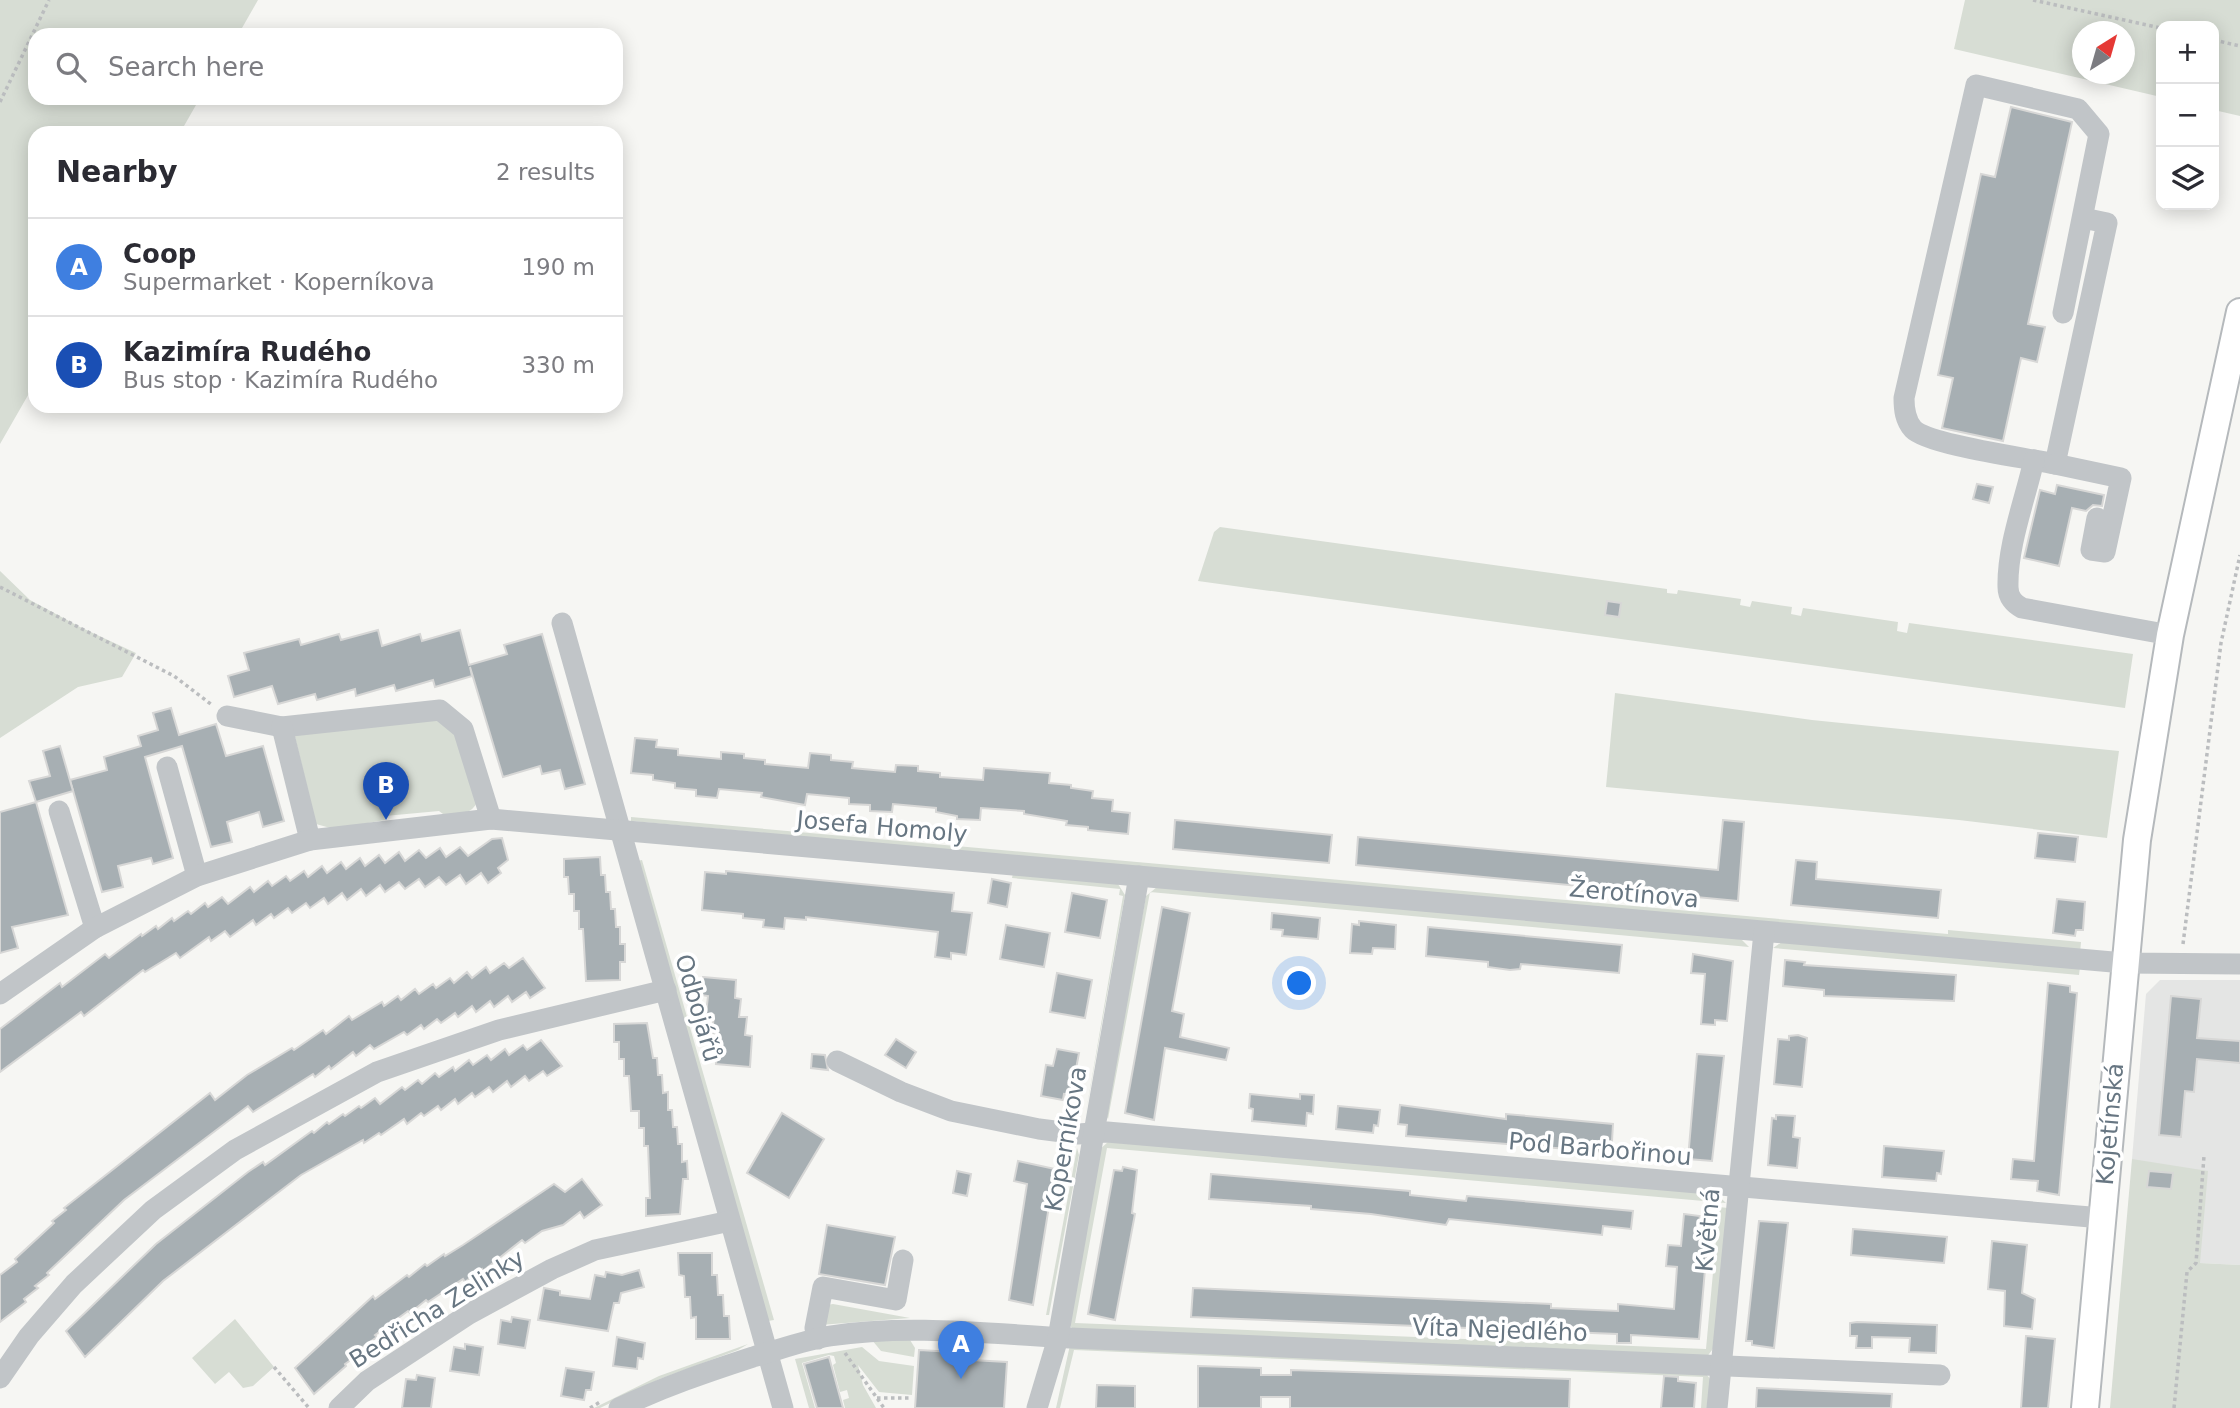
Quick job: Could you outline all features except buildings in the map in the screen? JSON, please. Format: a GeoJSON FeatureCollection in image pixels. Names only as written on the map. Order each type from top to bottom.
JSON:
{"type":"FeatureCollection","features":[{"type":"Feature","properties":{"kind":"main road","name":"Kojetínská"},"geometry":{"type":"LineString","coordinates":[[2085,1408],[2137,840],[2170,635],[2240,312]]}},
{"type":"Feature","properties":{"kind":"street"},"geometry":{"type":"LineString","coordinates":[[2063,313],[2099,147],[2099,134],[2078,108],[1976,85],[1904,398],[1905,413],[1912,428],[1926,437],[2121,478],[2105,552],[2091,550],[2097,518]]}},
{"type":"Feature","properties":{"kind":"street"},"geometry":{"type":"LineString","coordinates":[[2083,218],[2107,223],[2045,462],[2011,560],[2008,587],[2012,600],[2022,608],[2170,635]]}},
{"type":"Feature","properties":{"kind":"street","name":"Odbojářů"},"geometry":{"type":"LineString","coordinates":[[562,622],[783,1408]]}},
{"type":"Feature","properties":{"kind":"street"},"geometry":{"type":"LineString","coordinates":[[227,716],[282,727],[440,710],[452,717],[463,729],[491,819]]}},
{"type":"Feature","properties":{"kind":"street"},"geometry":{"type":"LineString","coordinates":[[282,727],[310,840]]}},
{"type":"Feature","properties":{"kind":"street"},"geometry":{"type":"LineString","coordinates":[[167,766],[197,876]]}},
{"type":"Feature","properties":{"kind":"street"},"geometry":{"type":"LineString","coordinates":[[59,811],[95,928]]}},
{"type":"Feature","properties":{"kind":"street","name":"Josefa Homoly"},"geometry":{"type":"LineString","coordinates":[[0,994],[95,928],[197,876],[310,840],[491,819],[1139,876]]}},
{"type":"Feature","properties":{"kind":"street","name":"Žerotínova"},"geometry":{"type":"LineString","coordinates":[[1139,876],[2124,963],[2240,964]]}},
{"type":"Feature","properties":{"kind":"street","name":"Koperníkova"},"geometry":{"type":"LineString","coordinates":[[1037,1408],[1058,1338],[1139,876]]}},
{"type":"Feature","properties":{"kind":"street","name":"Květná"},"geometry":{"type":"LineString","coordinates":[[1717,1408],[1764,932]]}},
{"type":"Feature","properties":{"kind":"street"},"geometry":{"type":"LineString","coordinates":[[0,1378],[30,1336],[74,1284],[153,1210],[235,1150],[377,1072],[499,1030],[666,990]]}},
{"type":"Feature","properties":{"kind":"street","name":"Pod Barbořinou"},"geometry":{"type":"LineString","coordinates":[[837,1060],[901,1092],[951,1111],[1078,1134],[1093,1131],[2102,1218]]}},
{"type":"Feature","properties":{"kind":"street","name":"Bedřicha Zelinky"},"geometry":{"type":"LineString","coordinates":[[339,1408],[367,1381],[508,1290],[595,1250],[730,1221]]}},
{"type":"Feature","properties":{"kind":"street"},"geometry":{"type":"LineString","coordinates":[[829,1341],[815,1328],[823,1287],[896,1300],[903,1260]]}},
{"type":"Feature","properties":{"kind":"street","name":"Víta Nejedlého"},"geometry":{"type":"LineString","coordinates":[[619,1408],[682,1380],[766,1353],[829,1341],[954,1330],[1058,1338],[1940,1375]]}},
{"type":"Feature","properties":{"kind":"path"},"geometry":{"type":"LineString","coordinates":[[35,28],[49,0]]}},
{"type":"Feature","properties":{"kind":"path"},"geometry":{"type":"LineString","coordinates":[[2033,0],[2156,27]]}},
{"type":"Feature","properties":{"kind":"path"},"geometry":{"type":"LineString","coordinates":[[2219,41],[2240,46]]}},
{"type":"Feature","properties":{"kind":"path"},"geometry":{"type":"LineString","coordinates":[[0,100],[28,43]]}},
{"type":"Feature","properties":{"kind":"path"},"geometry":{"type":"LineString","coordinates":[[2181,964],[2221,643],[2240,555]]}},
{"type":"Feature","properties":{"kind":"path"},"geometry":{"type":"LineString","coordinates":[[0,587],[174,676],[227,716]]}},
{"type":"Feature","properties":{"kind":"path"},"geometry":{"type":"LineString","coordinates":[[2174,1408],[2187,1272],[2196,1263],[2204,1156]]}},
{"type":"Feature","properties":{"kind":"path"},"geometry":{"type":"LineString","coordinates":[[829,1341],[884,1408]]}},
{"type":"Feature","properties":{"kind":"path"},"geometry":{"type":"LineString","coordinates":[[274,1367],[309,1408]]}},
{"type":"Feature","properties":{"kind":"path"},"geometry":{"type":"LineString","coordinates":[[877,1398],[912,1398]]}},
{"type":"Feature","properties":{"kind":"shaded area"},"geometry":{"type":"Polygon","coordinates":[[[0,0],[258,0],[242,28],[28,28],[28,105],[196,105],[184,126],[28,126],[28,395],[0,444],[0,0]]]}},
{"type":"Feature","properties":{"kind":"shaded area"},"geometry":{"type":"Polygon","coordinates":[[[1965,0],[2240,0],[2240,116],[2219,111],[2219,21],[2156,21],[2156,96],[2105,84],[2135,84],[2135,21],[2072,21],[2072,76],[1954,49],[1965,0]]]}},
{"type":"Feature","properties":{"kind":"shaded area"},"geometry":{"type":"Polygon","coordinates":[[[1220,527],[1667,589],[1667,593],[1677,594],[1678,590],[1741,599],[1740,605],[1750,607],[1752,601],[1792,607],[1791,614],[1801,616],[1803,608],[1898,622],[1897,631],[1907,633],[1909,623],[2133,654],[2125,708],[1198,581],[1214,532],[1220,527]]]}},
{"type":"Feature","properties":{"kind":"shaded area"},"geometry":{"type":"Polygon","coordinates":[[[0,571],[30,600],[136,653],[122,677],[78,687],[0,738],[0,571]]]}},
{"type":"Feature","properties":{"kind":"shaded area"},"geometry":{"type":"Polygon","coordinates":[[[1615,693],[1812,720],[2119,751],[2107,838],[1959,820],[1606,787],[1615,693]]]}},
{"type":"Feature","properties":{"kind":"shaded area"},"geometry":{"type":"Polygon","coordinates":[[[432,714],[456,729],[478,800],[472,809],[459,814],[443,814],[439,811],[385,816],[385,820],[334,829],[316,824],[294,733],[432,714]]]}},
{"type":"Feature","properties":{"kind":"shaded area"},"geometry":{"type":"Polygon","coordinates":[[[631,817],[1948,934],[1948,930],[2081,942],[2080,953],[631,821],[631,817]]]}},
{"type":"Feature","properties":{"kind":"shaded area"},"geometry":{"type":"Polygon","coordinates":[[[642,860],[774,1320],[768,1321],[637,861],[642,860]]]}},
{"type":"Feature","properties":{"kind":"shaded area"},"geometry":{"type":"Polygon","coordinates":[[[1013,873],[1118,884],[1125,895],[1085,1118],[1123,896],[1119,895],[1120,889],[1012,878],[1013,873]]]}},
{"type":"Feature","properties":{"kind":"shaded area"},"geometry":{"type":"Polygon","coordinates":[[[1157,887],[1741,939],[1749,947],[1151,892],[1157,887]]]}},
{"type":"Feature","properties":{"kind":"shaded area"},"geometry":{"type":"Polygon","coordinates":[[[1150,893],[1108,1119],[1105,1113],[1146,896],[1150,893]]]}},
{"type":"Feature","properties":{"kind":"shaded area"},"geometry":{"type":"Polygon","coordinates":[[[1782,942],[2080,967],[2079,975],[1773,948],[1782,942]]]}},
{"type":"Feature","properties":{"kind":"shaded area"},"geometry":{"type":"Polygon","coordinates":[[[2160,980],[2240,980],[2240,1265],[2200,1263],[2132,1159],[2146,994],[2160,980]]]}},
{"type":"Feature","properties":{"kind":"shaded area"},"geometry":{"type":"Polygon","coordinates":[[[1108,1142],[1713,1191],[1726,1203],[1107,1148],[1075,1323],[1706,1349],[1719,1207],[1728,1208],[1715,1346],[1706,1358],[1074,1330],[1070,1326],[1099,1150],[1108,1142]]]}},
{"type":"Feature","properties":{"kind":"shaded area"},"geometry":{"type":"Polygon","coordinates":[[[1077,1148],[1079,1155],[1049,1315],[1046,1315],[1077,1148]]]}},
{"type":"Feature","properties":{"kind":"shaded area"},"geometry":{"type":"Polygon","coordinates":[[[2132,1159],[2208,1171],[2200,1263],[2240,1265],[2240,1408],[2110,1408],[2132,1159]]]}},
{"type":"Feature","properties":{"kind":"shaded area"},"geometry":{"type":"Polygon","coordinates":[[[827,1305],[910,1318],[820,1325],[827,1305]]]}},
{"type":"Feature","properties":{"kind":"shaded area"},"geometry":{"type":"Polygon","coordinates":[[[235,1319],[274,1367],[253,1386],[243,1388],[229,1372],[215,1384],[192,1358],[235,1319]]]}},
{"type":"Feature","properties":{"kind":"shaded area"},"geometry":{"type":"Polygon","coordinates":[[[872,1340],[910,1340],[915,1348],[914,1357],[881,1351],[872,1340]]]}},
{"type":"Feature","properties":{"kind":"shaded area"},"geometry":{"type":"Polygon","coordinates":[[[748,1344],[660,1379],[600,1408],[594,1408],[659,1376],[748,1344]]]}},
{"type":"Feature","properties":{"kind":"shaded area"},"geometry":{"type":"Polygon","coordinates":[[[1070,1345],[1705,1372],[1710,1379],[1709,1408],[1701,1408],[1703,1377],[1074,1350],[1060,1408],[1056,1408],[1070,1345]]]}},
{"type":"Feature","properties":{"kind":"shaded area"},"geometry":{"type":"Polygon","coordinates":[[[862,1347],[879,1361],[914,1366],[912,1395],[879,1392],[858,1365],[863,1385],[876,1408],[845,1408],[843,1400],[849,1398],[847,1390],[840,1392],[833,1365],[836,1363],[834,1356],[829,1355],[802,1363],[815,1408],[809,1408],[795,1359],[862,1347]]]}},
{"type":"Feature","properties":{"kind":"place","name":"Kazimíra Rudého"},"geometry":{"type":"Point","coordinates":[386,820]}},
{"type":"Feature","properties":{"kind":"place","name":"Coop"},"geometry":{"type":"Point","coordinates":[961,1379]}}]}
